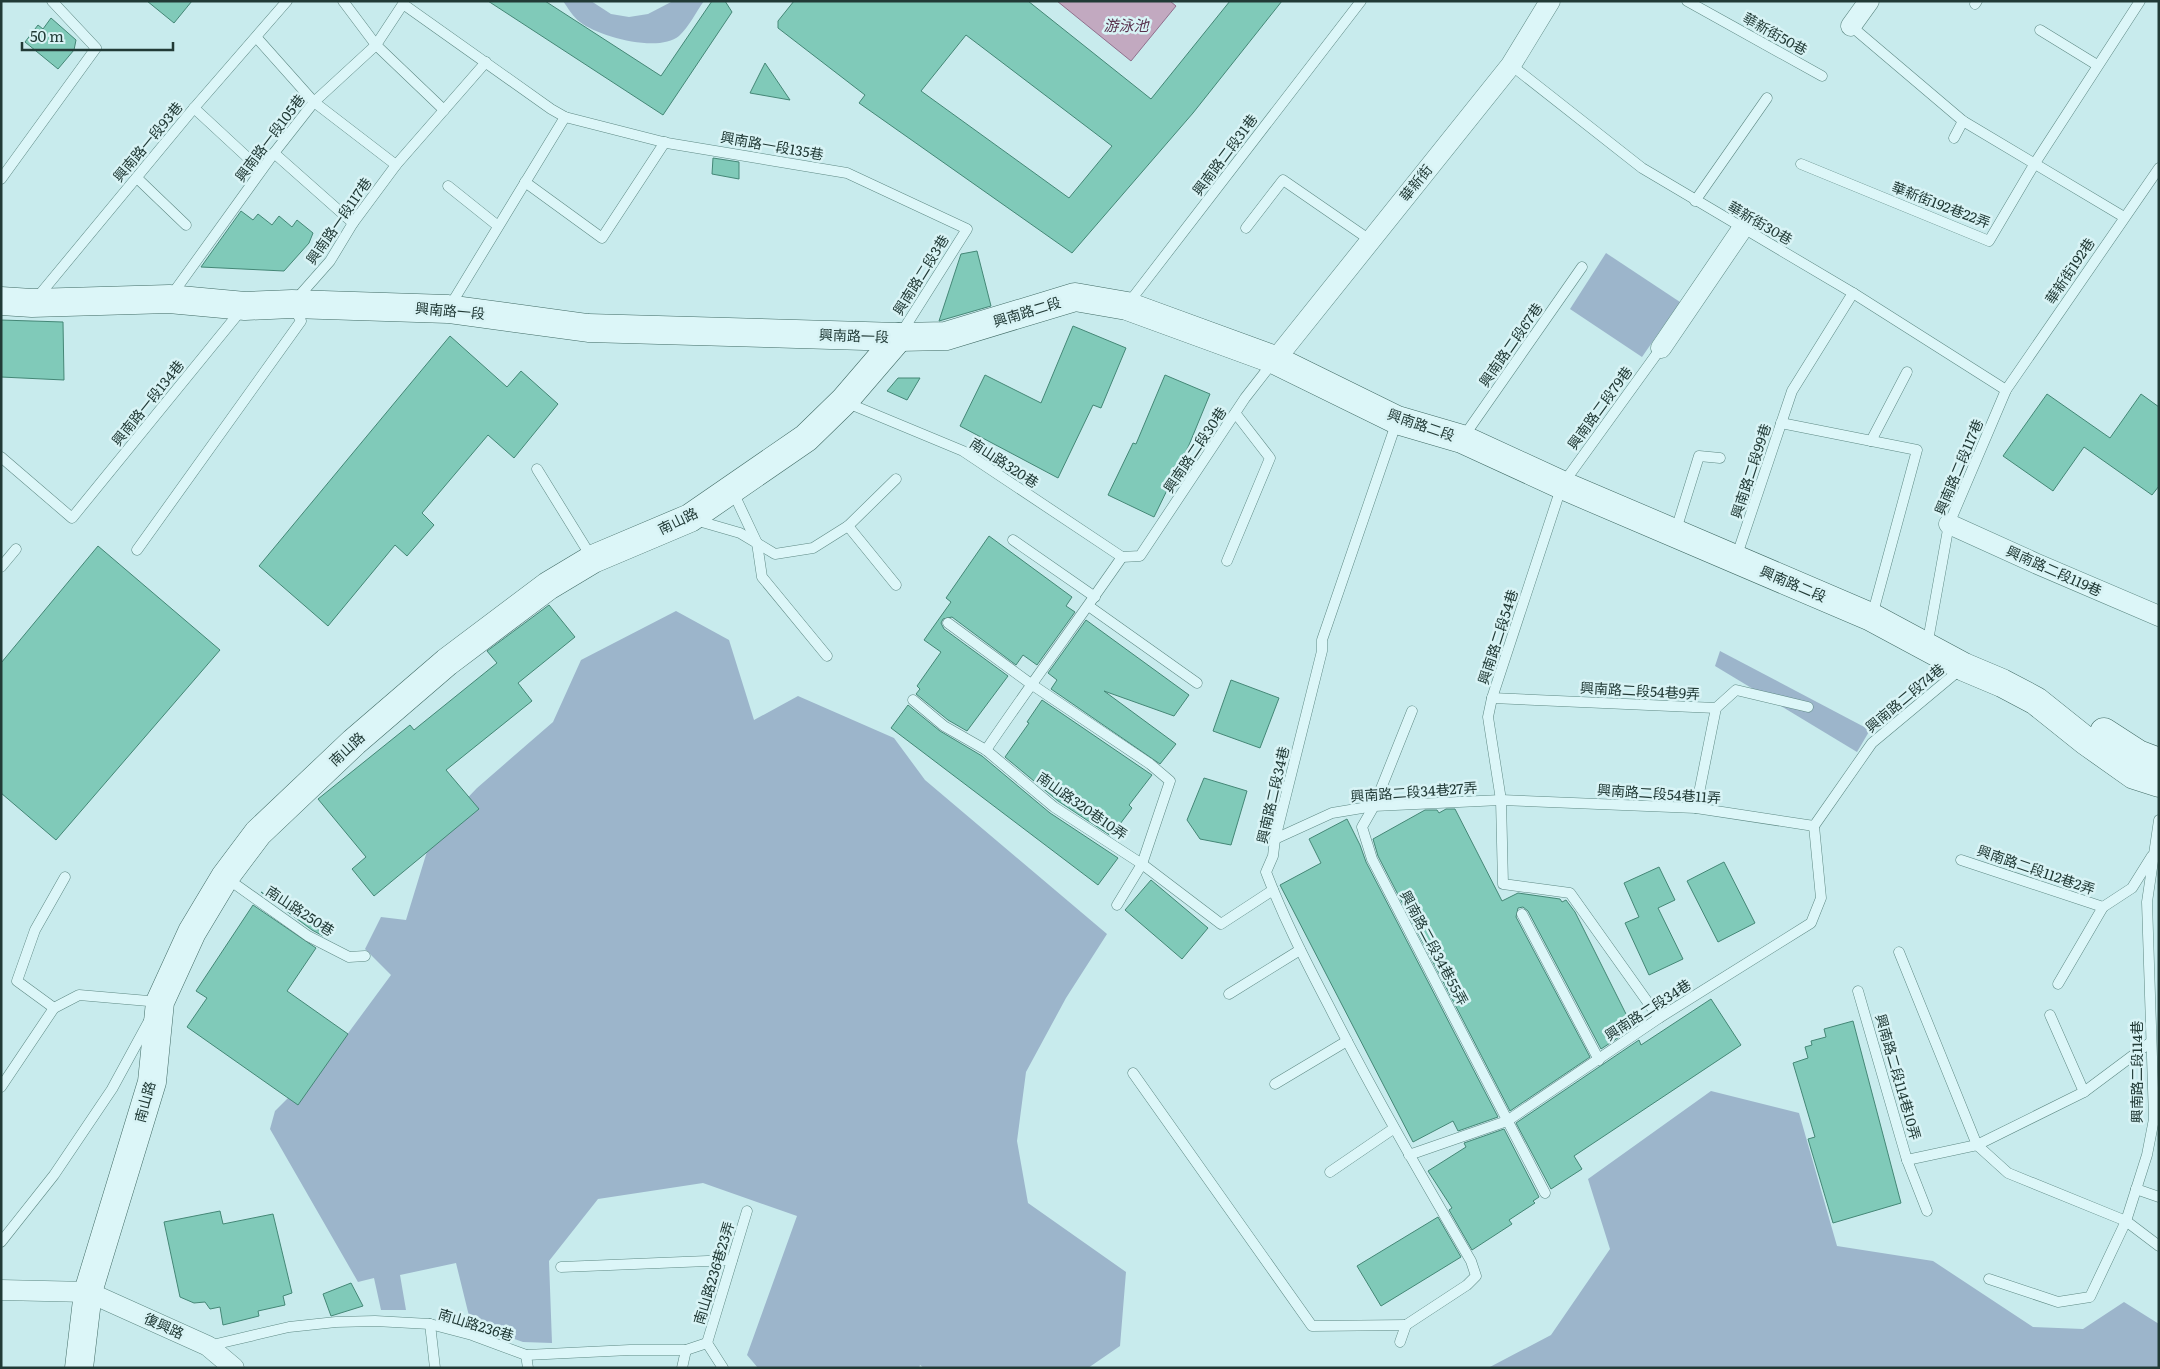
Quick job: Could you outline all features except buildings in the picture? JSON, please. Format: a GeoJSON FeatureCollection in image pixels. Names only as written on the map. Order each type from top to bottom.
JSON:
{"type":"FeatureCollection","features":[{"type":"Feature","properties":{"kind":"street","name":"華新街"},"geometry":{"type":"LineString","coordinates":[[1275,360],[1511,65],[1550,1]]}},
{"type":"Feature","properties":{"kind":"street"},"geometry":{"type":"LineString","coordinates":[[1851,26],[1869,1]]}},
{"type":"Feature","properties":{"kind":"street"},"geometry":{"type":"LineString","coordinates":[[1661,348],[1742,229]]}},
{"type":"Feature","properties":{"kind":"street","name":"興南路二段"},"geometry":{"type":"LineString","coordinates":[[899,337],[946,336],[1075,297],[1127,306],[1275,360],[1397,420],[1462,439],[1562,485],[1871,618],[1964,667],[2002,683],[2036,701],[2086,741],[2134,775],[2159,784]]}},
{"type":"Feature","properties":{"kind":"street","name":"興南路一段"},"geometry":{"type":"LineString","coordinates":[[1,301],[32,303],[169,299],[245,306],[292,304],[448,309],[588,328],[899,337]]}},
{"type":"Feature","properties":{"kind":"street","name":"南山路"},"geometry":{"type":"LineString","coordinates":[[79,1368],[88,1292],[152,1082],[160,1002],[192,932],[225,877],[258,833],[354,742],[447,662],[548,586],[593,559],[690,518],[806,438],[844,401],[899,337]]}},
{"type":"Feature","properties":{"kind":"street","name":"興南路二段119巷"},"geometry":{"type":"LineString","coordinates":[[1950,524],[2034,564],[2159,616]]}},
{"type":"Feature","properties":{"kind":"street","name":"興南路二段"},"geometry":{"type":"LineString","coordinates":[[1927,646],[1978,652],[2020,670],[2054,693],[2090,723],[2138,754],[2159,762]]}},
{"type":"Feature","properties":{"kind":"street"},"geometry":{"type":"LineString","coordinates":[[1,1290],[88,1292]]}},
{"type":"Feature","properties":{"kind":"street","name":"復興路"},"geometry":{"type":"LineString","coordinates":[[88,1292],[208,1346],[234,1368]]}},
{"type":"Feature","properties":{"kind":"lane"},"geometry":{"type":"LineString","coordinates":[[1,179],[96,48],[52,1]]}},
{"type":"Feature","properties":{"kind":"lane","name":"興南路一段93巷"},"geometry":{"type":"LineString","coordinates":[[32,303],[194,108],[257,38],[287,1]]}},
{"type":"Feature","properties":{"kind":"lane"},"geometry":{"type":"LineString","coordinates":[[343,1],[376,45],[444,110]]}},
{"type":"Feature","properties":{"kind":"lane","name":"興南路二段31巷"},"geometry":{"type":"LineString","coordinates":[[1127,306],[1361,1]]}},
{"type":"Feature","properties":{"kind":"lane","name":"華新街50巷"},"geometry":{"type":"LineString","coordinates":[[1688,1],[1822,76]]}},
{"type":"Feature","properties":{"kind":"lane","name":"華新街192巷22弄"},"geometry":{"type":"LineString","coordinates":[[1801,164],[1989,241],[2035,163],[2140,1]]}},
{"type":"Feature","properties":{"kind":"lane","name":"興南路一段105巷"},"geometry":{"type":"LineString","coordinates":[[169,299],[261,170],[314,102],[376,45],[403,4]]}},
{"type":"Feature","properties":{"kind":"lane","name":"興南路一段135巷"},"geometry":{"type":"LineString","coordinates":[[403,4],[565,117],[665,142],[847,173],[967,229]]}},
{"type":"Feature","properties":{"kind":"lane"},"geometry":{"type":"LineString","coordinates":[[1851,26],[1963,121],[2124,217]]}},
{"type":"Feature","properties":{"kind":"lane"},"geometry":{"type":"LineString","coordinates":[[2040,30],[2098,65]]}},
{"type":"Feature","properties":{"kind":"lane"},"geometry":{"type":"LineString","coordinates":[[257,38],[314,102],[396,165]]}},
{"type":"Feature","properties":{"kind":"lane","name":"興南路一段117巷"},"geometry":{"type":"LineString","coordinates":[[292,304],[330,262],[353,223],[396,165],[486,62]]}},
{"type":"Feature","properties":{"kind":"lane","name":"華新街30巷"},"geometry":{"type":"LineString","coordinates":[[1511,65],[1642,168],[1742,229],[1853,293],[2006,390]]}},
{"type":"Feature","properties":{"kind":"lane"},"geometry":{"type":"LineString","coordinates":[[1695,201],[1767,98]]}},
{"type":"Feature","properties":{"kind":"lane"},"geometry":{"type":"LineString","coordinates":[[194,108],[261,170]]}},
{"type":"Feature","properties":{"kind":"lane"},"geometry":{"type":"LineString","coordinates":[[448,309],[565,117]]}},
{"type":"Feature","properties":{"kind":"lane"},"geometry":{"type":"LineString","coordinates":[[1954,138],[1963,121]]}},
{"type":"Feature","properties":{"kind":"lane"},"geometry":{"type":"LineString","coordinates":[[525,182],[602,238],[665,142]]}},
{"type":"Feature","properties":{"kind":"lane"},"geometry":{"type":"LineString","coordinates":[[274,153],[353,223]]}},
{"type":"Feature","properties":{"kind":"lane","name":"華新街192巷"},"geometry":{"type":"LineString","coordinates":[[2006,390],[2159,168]]}},
{"type":"Feature","properties":{"kind":"lane"},"geometry":{"type":"LineString","coordinates":[[137,178],[186,225]]}},
{"type":"Feature","properties":{"kind":"lane"},"geometry":{"type":"LineString","coordinates":[[1246,228],[1283,180],[1370,240]]}},
{"type":"Feature","properties":{"kind":"lane"},"geometry":{"type":"LineString","coordinates":[[448,186],[498,226]]}},
{"type":"Feature","properties":{"kind":"lane","name":"興南路二段3巷"},"geometry":{"type":"LineString","coordinates":[[899,337],[967,229]]}},
{"type":"Feature","properties":{"kind":"lane","name":"興南路二段67巷"},"geometry":{"type":"LineString","coordinates":[[1462,439],[1582,267]]}},
{"type":"Feature","properties":{"kind":"lane","name":"興南路二段99巷"},"geometry":{"type":"LineString","coordinates":[[1736,559],[1792,391],[1853,293]]}},
{"type":"Feature","properties":{"kind":"lane"},"geometry":{"type":"LineString","coordinates":[[137,550],[301,321],[292,304]]}},
{"type":"Feature","properties":{"kind":"lane","name":"興南路一段134巷"},"geometry":{"type":"LineString","coordinates":[[1,457],[72,518],[245,306]]}},
{"type":"Feature","properties":{"kind":"lane","name":"興南路二段79巷"},"geometry":{"type":"LineString","coordinates":[[1562,485],[1661,348]]}},
{"type":"Feature","properties":{"kind":"lane","name":"興南路二段30巷"},"geometry":{"type":"LineString","coordinates":[[1122,557],[1140,556],[1275,360]]}},
{"type":"Feature","properties":{"kind":"lane"},"geometry":{"type":"LineString","coordinates":[[1871,441],[1907,372]]}},
{"type":"Feature","properties":{"kind":"lane","name":"興南路二段117巷"},"geometry":{"type":"LineString","coordinates":[[1927,646],[1950,524],[2006,390]]}},
{"type":"Feature","properties":{"kind":"lane","name":"南山路320巷"},"geometry":{"type":"LineString","coordinates":[[844,401],[963,452],[1122,557]]}},
{"type":"Feature","properties":{"kind":"lane"},"geometry":{"type":"LineString","coordinates":[[1227,561],[1270,458],[1236,414]]}},
{"type":"Feature","properties":{"kind":"lane","name":"興南路二段34巷"},"geometry":{"type":"LineString","coordinates":[[1397,420],[1322,640],[1322,651],[1275,839],[1273,856],[1266,872],[1300,950],[1346,1041],[1393,1129],[1471,1261],[1476,1276],[1467,1285],[1406,1325]]}},
{"type":"Feature","properties":{"kind":"lane"},"geometry":{"type":"LineString","coordinates":[[1782,423],[1917,450],[1871,618]]}},
{"type":"Feature","properties":{"kind":"lane"},"geometry":{"type":"LineString","coordinates":[[1675,534],[1699,456],[1720,458]]}},
{"type":"Feature","properties":{"kind":"lane"},"geometry":{"type":"LineString","coordinates":[[537,469],[593,559]]}},
{"type":"Feature","properties":{"kind":"lane"},"geometry":{"type":"LineString","coordinates":[[690,518],[740,533],[775,554],[813,548],[848,526],[896,479]]}},
{"type":"Feature","properties":{"kind":"lane","name":"興南路二段54巷"},"geometry":{"type":"LineString","coordinates":[[1562,485],[1492,698],[1488,717],[1501,800],[1503,884],[1570,892],[1659,1018]]}},
{"type":"Feature","properties":{"kind":"lane"},"geometry":{"type":"LineString","coordinates":[[732,489],[757,543],[762,578],[827,656]]}},
{"type":"Feature","properties":{"kind":"lane"},"geometry":{"type":"LineString","coordinates":[[848,526],[896,585]]}},
{"type":"Feature","properties":{"kind":"lane"},"geometry":{"type":"LineString","coordinates":[[1013,540],[1095,597]]}},
{"type":"Feature","properties":{"kind":"lane"},"geometry":{"type":"LineString","coordinates":[[1,567],[16,549]]}},
{"type":"Feature","properties":{"kind":"lane"},"geometry":{"type":"LineString","coordinates":[[986,750],[1031,684],[1090,607],[1122,557]]}},
{"type":"Feature","properties":{"kind":"lane"},"geometry":{"type":"LineString","coordinates":[[1090,607],[1197,684]]}},
{"type":"Feature","properties":{"kind":"lane"},"geometry":{"type":"LineString","coordinates":[[948,623],[1031,684],[1150,764],[1170,780],[1142,864],[1117,905]]}},
{"type":"Feature","properties":{"kind":"lane","name":"興南路二段74巷"},"geometry":{"type":"LineString","coordinates":[[1814,826],[1872,743],[1964,667]]}},
{"type":"Feature","properties":{"kind":"lane","name":"興南路二段54巷9弄"},"geometry":{"type":"LineString","coordinates":[[1492,698],[1716,708],[1736,690],[1808,708]]}},
{"type":"Feature","properties":{"kind":"lane","name":"南山路320巷10弄"},"geometry":{"type":"LineString","coordinates":[[913,700],[944,726],[986,750],[1054,807],[1142,864],[1220,924],[1273,890]]}},
{"type":"Feature","properties":{"kind":"lane"},"geometry":{"type":"LineString","coordinates":[[1696,808],[1716,708]]}},
{"type":"Feature","properties":{"kind":"lane","name":"興南路二段34巷55弄"},"geometry":{"type":"LineString","coordinates":[[1412,711],[1374,806],[1362,827],[1372,859],[1545,1192]]}},
{"type":"Feature","properties":{"kind":"lane","name":"興南路二段34巷27弄"},"geometry":{"type":"LineString","coordinates":[[1275,839],[1332,813],[1374,806],[1501,800]]}},
{"type":"Feature","properties":{"kind":"lane","name":"興南路二段54巷11弄"},"geometry":{"type":"LineString","coordinates":[[1501,800],[1696,808],[1814,826]]}},
{"type":"Feature","properties":{"kind":"lane","name":"興南路二段114巷"},"geometry":{"type":"LineString","coordinates":[[1989,1278],[2058,1302],[2090,1297],[2126,1221],[2156,1120],[2151,1042],[2148,911],[2159,820]]}},
{"type":"Feature","properties":{"kind":"lane","name":"興南路二段34巷"},"geometry":{"type":"LineString","coordinates":[[1409,1155],[1507,1121],[1659,1018],[1810,923],[1821,898],[1814,826]]}},
{"type":"Feature","properties":{"kind":"lane"},"geometry":{"type":"LineString","coordinates":[[2058,984],[2103,907],[2132,888],[2154,853]]}},
{"type":"Feature","properties":{"kind":"lane","name":"興南路二段112巷2弄"},"geometry":{"type":"LineString","coordinates":[[1961,860],[2103,907]]}},
{"type":"Feature","properties":{"kind":"lane"},"geometry":{"type":"LineString","coordinates":[[54,1008],[17,982],[35,930],[65,877]]}},
{"type":"Feature","properties":{"kind":"lane","name":"南山路250巷"},"geometry":{"type":"LineString","coordinates":[[225,877],[308,936],[349,957],[365,956]]}},
{"type":"Feature","properties":{"kind":"lane"},"geometry":{"type":"LineString","coordinates":[[2148,911],[2159,912]]}},
{"type":"Feature","properties":{"kind":"lane"},"geometry":{"type":"LineString","coordinates":[[1522,914],[1598,1060]]}},
{"type":"Feature","properties":{"kind":"lane"},"geometry":{"type":"LineString","coordinates":[[1229,994],[1300,950]]}},
{"type":"Feature","properties":{"kind":"lane"},"geometry":{"type":"LineString","coordinates":[[1899,952],[1977,1145],[2008,1173],[2126,1221],[2159,1246]]}},
{"type":"Feature","properties":{"kind":"lane","name":"興南路二段114巷10弄"},"geometry":{"type":"LineString","coordinates":[[1858,991],[1907,1160],[1977,1145],[2084,1092],[2151,1042]]}},
{"type":"Feature","properties":{"kind":"lane"},"geometry":{"type":"LineString","coordinates":[[1,1087],[54,1008],[79,995],[160,1002],[112,1089],[54,1175],[1,1242]]}},
{"type":"Feature","properties":{"kind":"lane"},"geometry":{"type":"LineString","coordinates":[[2050,1015],[2084,1092]]}},
{"type":"Feature","properties":{"kind":"lane"},"geometry":{"type":"LineString","coordinates":[[1275,1084],[1346,1041]]}},
{"type":"Feature","properties":{"kind":"lane"},"geometry":{"type":"LineString","coordinates":[[1133,1073],[1312,1326],[1406,1325],[1400,1342]]}},
{"type":"Feature","properties":{"kind":"lane"},"geometry":{"type":"LineString","coordinates":[[1330,1172],[1393,1129]]}},
{"type":"Feature","properties":{"kind":"lane"},"geometry":{"type":"LineString","coordinates":[[1907,1160],[1927,1211]]}},
{"type":"Feature","properties":{"kind":"lane"},"geometry":{"type":"LineString","coordinates":[[2136,1189],[2159,1197]]}},
{"type":"Feature","properties":{"kind":"lane","name":"南山路236巷23弄"},"geometry":{"type":"LineString","coordinates":[[707,1343],[747,1211]]}},
{"type":"Feature","properties":{"kind":"lane"},"geometry":{"type":"LineString","coordinates":[[561,1267],[732,1260]]}},
{"type":"Feature","properties":{"kind":"lane","name":"南山路236巷"},"geometry":{"type":"LineString","coordinates":[[208,1346],[289,1327],[336,1322],[375,1321],[430,1324],[472,1335],[526,1355],[630,1350],[686,1350],[707,1343]]}},
{"type":"Feature","properties":{"kind":"lane"},"geometry":{"type":"LineString","coordinates":[[430,1324],[435,1368]]}},
{"type":"Feature","properties":{"kind":"lane"},"geometry":{"type":"LineString","coordinates":[[707,1343],[723,1368]]}},
{"type":"Feature","properties":{"kind":"lane"},"geometry":{"type":"LineString","coordinates":[[682,1368],[686,1350]]}},
{"type":"Feature","properties":{"kind":"lane"},"geometry":{"type":"LineString","coordinates":[[526,1355],[528,1368]]}},
{"type":"Feature","properties":{"kind":"shaded area"},"geometry":{"type":"Polygon","coordinates":[[[563,1],[591,1],[611,14],[629,17],[648,14],[673,1],[704,1],[679,36],[670,41],[644,43],[614,38],[589,28],[577,20],[563,1]]]}},
{"type":"Feature","properties":{"kind":"shaded area"},"geometry":{"type":"Polygon","coordinates":[[[1606,253],[1680,302],[1642,357],[1570,309],[1606,253]]]}},
{"type":"Feature","properties":{"kind":"shaded area"},"geometry":{"type":"Polygon","coordinates":[[[676,611],[729,640],[754,720],[798,696],[894,738],[925,780],[1107,934],[1066,998],[1026,1072],[1017,1141],[1028,1203],[1126,1272],[1120,1346],[1088,1368],[924,1368],[920,1365],[919,1368],[758,1368],[747,1355],[797,1216],[703,1183],[598,1199],[549,1261],[552,1343],[523,1342],[471,1324],[456,1263],[400,1275],[406,1310],[381,1310],[374,1278],[358,1282],[270,1129],[275,1111],[335,1051],[391,975],[365,949],[381,917],[406,920],[432,835],[477,788],[553,722],[581,660],[676,611]]]}},
{"type":"Feature","properties":{"kind":"shaded area"},"geometry":{"type":"Polygon","coordinates":[[[1720,651],[1870,730],[1857,752],[1715,666],[1720,651]]]}},
{"type":"Feature","properties":{"kind":"shaded area"},"geometry":{"type":"Polygon","coordinates":[[[1711,1091],[1799,1113],[1837,1246],[1933,1261],[2033,1327],[2083,1329],[2124,1302],[2159,1324],[2159,1368],[1488,1368],[1551,1335],[1610,1249],[1588,1179],[1711,1091]]]}},
{"type":"Feature","properties":{"kind":"water","name":"游泳池"},"geometry":{"type":"Polygon","coordinates":[[[1057,1],[1170,1],[1176,6],[1131,61],[1057,1]]]}}]}
